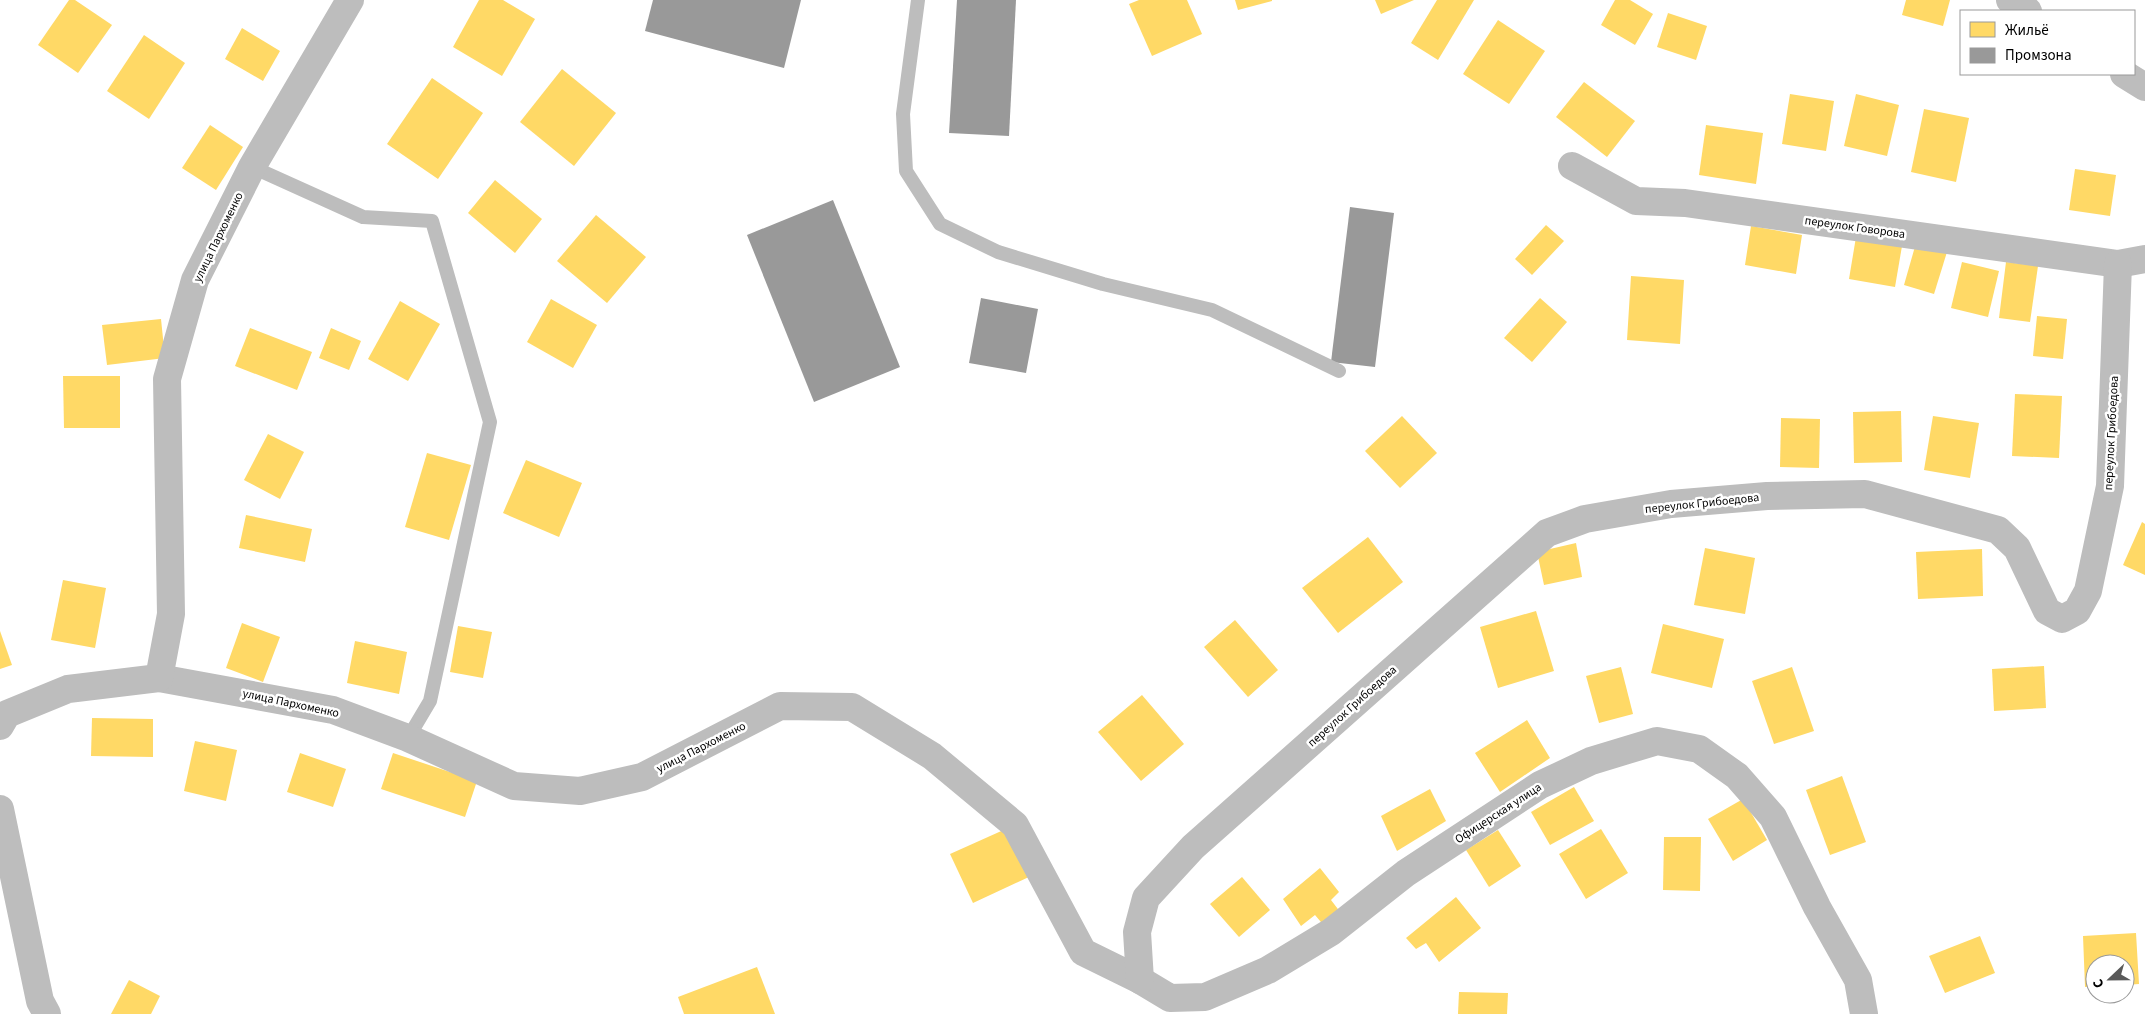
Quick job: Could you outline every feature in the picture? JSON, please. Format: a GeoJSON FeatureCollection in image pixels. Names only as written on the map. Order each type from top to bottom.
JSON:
{"type":"FeatureCollection","features":[{"type":"Feature","properties":{"kind":"street","name":"улица Пархоменко"},"geometry":{"type":"LineString","coordinates":[[159,678],[171,614],[167,379],[196,280],[252,167],[350,0]]}},
{"type":"Feature","properties":{"kind":"street"},"geometry":{"type":"LineString","coordinates":[[2010,0],[2026,10]]}},
{"type":"Feature","properties":{"kind":"street"},"geometry":{"type":"LineString","coordinates":[[2126,75],[2145,87]]}},
{"type":"Feature","properties":{"kind":"street","name":"переулок Говорова"},"geometry":{"type":"LineString","coordinates":[[1572,166],[1636,201],[1685,203],[2118,264],[2145,259]]}},
{"type":"Feature","properties":{"kind":"street","name":"переулок Грибоедова"},"geometry":{"type":"LineString","coordinates":[[1140,980],[1137,932],[1146,898],[1192,847],[1547,532],[1585,519],[1671,504],[1767,496],[1865,494],[1998,530],[2017,548],[2047,611],[2062,619],[2077,611],[2088,591],[2110,486],[2118,264]]}},
{"type":"Feature","properties":{"kind":"street","name":"улица Пархоменко"},"geometry":{"type":"LineString","coordinates":[[0,726],[7,714],[68,689],[159,678],[333,710],[408,738],[514,786],[580,791],[642,777],[780,706],[852,707],[932,756],[1015,825],[1083,952],[1140,980]]}},
{"type":"Feature","properties":{"kind":"street","name":"Офицерская улица"},"geometry":{"type":"LineString","coordinates":[[1140,980],[1170,998],[1205,997],[1268,970],[1331,932],[1406,873],[1540,785],[1591,761],[1657,740],[1699,749],[1737,776],[1773,817],[1817,907],[1858,980],[1864,1014]]}},
{"type":"Feature","properties":{"kind":"street"},"geometry":{"type":"LineString","coordinates":[[0,809],[40,1001],[47,1014]]}},
{"type":"Feature","properties":{"kind":"lane"},"geometry":{"type":"LineString","coordinates":[[918,0],[903,114],[906,171],[940,224],[998,252],[1103,284],[1212,310],[1339,371]]}},
{"type":"Feature","properties":{"kind":"lane"},"geometry":{"type":"LineString","coordinates":[[252,167],[363,217],[432,221],[490,422],[430,701],[408,738]]}},
{"type":"Feature","properties":{"kind":"building: Жильё"},"geometry":{"type":"Polygon","coordinates":[[[69,0],[75,0],[112,25],[78,73],[38,45],[69,0]]]}},
{"type":"Feature","properties":{"kind":"building: Жильё"},"geometry":{"type":"Polygon","coordinates":[[[479,0],[503,0],[535,19],[502,76],[453,47],[479,0]]]}},
{"type":"Feature","properties":{"kind":"building: Жильё"},"geometry":{"type":"Polygon","coordinates":[[[1139,0],[1187,0],[1202,34],[1152,56],[1129,4],[1139,0]]]}},
{"type":"Feature","properties":{"kind":"building: Жильё"},"geometry":{"type":"Polygon","coordinates":[[[1235,0],[1272,0],[1272,1],[1238,10],[1235,0]]]}},
{"type":"Feature","properties":{"kind":"building: Жильё"},"geometry":{"type":"Polygon","coordinates":[[[1375,0],[1414,0],[1381,14],[1375,0]]]}},
{"type":"Feature","properties":{"kind":"building: Жильё"},"geometry":{"type":"Polygon","coordinates":[[[1437,0],[1474,0],[1438,60],[1411,43],[1437,0]]]}},
{"type":"Feature","properties":{"kind":"building: Жильё"},"geometry":{"type":"Polygon","coordinates":[[[1615,0],[1630,0],[1653,14],[1635,45],[1601,25],[1615,0]]]}},
{"type":"Feature","properties":{"kind":"building: Жильё"},"geometry":{"type":"Polygon","coordinates":[[[1906,0],[1950,0],[1943,26],[1902,15],[1906,0]]]}},
{"type":"Feature","properties":{"kind":"building: Жильё"},"geometry":{"type":"Polygon","coordinates":[[[1668,13],[1707,26],[1696,60],[1657,47],[1668,13]]]}},
{"type":"Feature","properties":{"kind":"building: Жильё"},"geometry":{"type":"Polygon","coordinates":[[[1498,20],[1545,51],[1509,104],[1463,74],[1498,20]]]}},
{"type":"Feature","properties":{"kind":"building: Жильё"},"geometry":{"type":"Polygon","coordinates":[[[242,28],[280,51],[263,81],[225,59],[242,28]]]}},
{"type":"Feature","properties":{"kind":"building: Жильё"},"geometry":{"type":"Polygon","coordinates":[[[144,35],[185,63],[149,119],[107,91],[144,35]]]}},
{"type":"Feature","properties":{"kind":"building: Жильё"},"geometry":{"type":"Polygon","coordinates":[[[562,69],[616,113],[574,166],[520,122],[562,69]]]}},
{"type":"Feature","properties":{"kind":"building: Жильё"},"geometry":{"type":"Polygon","coordinates":[[[432,78],[483,113],[438,179],[387,144],[432,78]]]}},
{"type":"Feature","properties":{"kind":"building: Жильё"},"geometry":{"type":"Polygon","coordinates":[[[1584,82],[1635,121],[1607,157],[1556,117],[1584,82]]]}},
{"type":"Feature","properties":{"kind":"building: Жильё"},"geometry":{"type":"Polygon","coordinates":[[[1790,94],[1834,101],[1826,151],[1782,144],[1790,94]]]}},
{"type":"Feature","properties":{"kind":"building: Жильё"},"geometry":{"type":"Polygon","coordinates":[[[1856,94],[1899,105],[1887,156],[1844,146],[1856,94]]]}},
{"type":"Feature","properties":{"kind":"building: Жильё"},"geometry":{"type":"Polygon","coordinates":[[[1924,109],[1969,118],[1956,182],[1911,172],[1924,109]]]}},
{"type":"Feature","properties":{"kind":"building: Жильё"},"geometry":{"type":"Polygon","coordinates":[[[210,125],[243,147],[216,190],[182,168],[210,125]]]}},
{"type":"Feature","properties":{"kind":"building: Жильё"},"geometry":{"type":"Polygon","coordinates":[[[1706,125],[1763,133],[1756,184],[1699,175],[1706,125]]]}},
{"type":"Feature","properties":{"kind":"building: Жильё"},"geometry":{"type":"Polygon","coordinates":[[[2075,169],[2116,175],[2110,216],[2069,210],[2075,169]]]}},
{"type":"Feature","properties":{"kind":"building: Жильё"},"geometry":{"type":"Polygon","coordinates":[[[495,180],[542,219],[515,253],[468,213],[495,180]]]}},
{"type":"Feature","properties":{"kind":"building: Жильё"},"geometry":{"type":"Polygon","coordinates":[[[596,215],[646,257],[607,303],[557,261],[596,215]]]}},
{"type":"Feature","properties":{"kind":"building: Жильё"},"geometry":{"type":"Polygon","coordinates":[[[1546,225],[1564,241],[1532,275],[1515,259],[1546,225]]]}},
{"type":"Feature","properties":{"kind":"building: Жильё"},"geometry":{"type":"Polygon","coordinates":[[[1751,226],[1802,235],[1796,274],[1745,265],[1751,226]]]}},
{"type":"Feature","properties":{"kind":"building: Жильё"},"geometry":{"type":"Polygon","coordinates":[[[1856,237],[1902,246],[1895,287],[1849,279],[1856,237]]]}},
{"type":"Feature","properties":{"kind":"building: Жильё"},"geometry":{"type":"Polygon","coordinates":[[[1916,243],[1947,252],[1934,294],[1904,285],[1916,243]]]}},
{"type":"Feature","properties":{"kind":"building: Жильё"},"geometry":{"type":"Polygon","coordinates":[[[1962,262],[1999,271],[1988,317],[1951,308],[1962,262]]]}},
{"type":"Feature","properties":{"kind":"building: Жильё"},"geometry":{"type":"Polygon","coordinates":[[[2006,262],[2038,266],[2030,322],[1999,318],[2006,262]]]}},
{"type":"Feature","properties":{"kind":"building: Жильё"},"geometry":{"type":"Polygon","coordinates":[[[1631,276],[1684,280],[1680,344],[1627,340],[1631,276]]]}},
{"type":"Feature","properties":{"kind":"building: Жильё"},"geometry":{"type":"Polygon","coordinates":[[[1540,298],[1567,322],[1532,362],[1504,338],[1540,298]]]}},
{"type":"Feature","properties":{"kind":"building: Жильё"},"geometry":{"type":"Polygon","coordinates":[[[551,299],[597,325],[573,368],[527,342],[551,299]]]}},
{"type":"Feature","properties":{"kind":"building: Жильё"},"geometry":{"type":"Polygon","coordinates":[[[400,301],[440,324],[408,381],[368,359],[400,301]]]}},
{"type":"Feature","properties":{"kind":"building: Жильё"},"geometry":{"type":"Polygon","coordinates":[[[2037,316],[2067,319],[2063,359],[2033,356],[2037,316]]]}},
{"type":"Feature","properties":{"kind":"building: Жильё"},"geometry":{"type":"Polygon","coordinates":[[[161,319],[165,358],[107,365],[102,325],[161,319]]]}},
{"type":"Feature","properties":{"kind":"building: Жильё"},"geometry":{"type":"Polygon","coordinates":[[[250,328],[312,352],[297,390],[235,366],[250,328]]]}},
{"type":"Feature","properties":{"kind":"building: Жильё"},"geometry":{"type":"Polygon","coordinates":[[[331,328],[361,341],[349,370],[319,358],[331,328]]]}},
{"type":"Feature","properties":{"kind":"building: Жильё"},"geometry":{"type":"Polygon","coordinates":[[[63,376],[120,376],[120,428],[64,428],[63,376]]]}},
{"type":"Feature","properties":{"kind":"building: Жильё"},"geometry":{"type":"Polygon","coordinates":[[[2015,394],[2062,396],[2059,458],[2012,456],[2015,394]]]}},
{"type":"Feature","properties":{"kind":"building: Жильё"},"geometry":{"type":"Polygon","coordinates":[[[1901,411],[1902,462],[1854,463],[1853,412],[1901,411]]]}},
{"type":"Feature","properties":{"kind":"building: Жильё"},"geometry":{"type":"Polygon","coordinates":[[[1402,416],[1437,453],[1400,488],[1365,451],[1402,416]]]}},
{"type":"Feature","properties":{"kind":"building: Жильё"},"geometry":{"type":"Polygon","coordinates":[[[1933,416],[1979,423],[1970,478],[1924,470],[1933,416]]]}},
{"type":"Feature","properties":{"kind":"building: Жильё"},"geometry":{"type":"Polygon","coordinates":[[[1781,418],[1820,419],[1819,468],[1780,467],[1781,418]]]}},
{"type":"Feature","properties":{"kind":"building: Жильё"},"geometry":{"type":"Polygon","coordinates":[[[268,434],[304,452],[280,499],[244,480],[268,434]]]}},
{"type":"Feature","properties":{"kind":"building: Жильё"},"geometry":{"type":"Polygon","coordinates":[[[427,453],[471,465],[449,540],[405,527],[427,453]]]}},
{"type":"Feature","properties":{"kind":"building: Жильё"},"geometry":{"type":"Polygon","coordinates":[[[526,460],[582,483],[559,537],[503,513],[526,460]]]}},
{"type":"Feature","properties":{"kind":"building: Жильё"},"geometry":{"type":"Polygon","coordinates":[[[246,515],[312,529],[305,562],[239,548],[246,515]]]}},
{"type":"Feature","properties":{"kind":"building: Жильё"},"geometry":{"type":"Polygon","coordinates":[[[2142,522],[2145,524],[2145,575],[2123,565],[2142,522]]]}},
{"type":"Feature","properties":{"kind":"building: Жильё"},"geometry":{"type":"Polygon","coordinates":[[[1368,537],[1403,582],[1338,633],[1302,588],[1368,537]]]}},
{"type":"Feature","properties":{"kind":"building: Жильё"},"geometry":{"type":"Polygon","coordinates":[[[1576,543],[1582,577],[1544,585],[1537,552],[1576,543]]]}},
{"type":"Feature","properties":{"kind":"building: Жильё"},"geometry":{"type":"Polygon","coordinates":[[[1705,548],[1755,558],[1745,614],[1694,605],[1705,548]]]}},
{"type":"Feature","properties":{"kind":"building: Жильё"},"geometry":{"type":"Polygon","coordinates":[[[1982,549],[1983,596],[1918,599],[1916,552],[1982,549]]]}},
{"type":"Feature","properties":{"kind":"building: Жильё"},"geometry":{"type":"Polygon","coordinates":[[[63,580],[106,588],[95,648],[51,640],[63,580]]]}},
{"type":"Feature","properties":{"kind":"building: Жильё"},"geometry":{"type":"Polygon","coordinates":[[[1536,611],[1554,671],[1498,688],[1480,627],[1536,611]]]}},
{"type":"Feature","properties":{"kind":"building: Жильё"},"geometry":{"type":"Polygon","coordinates":[[[1235,620],[1278,670],[1248,697],[1204,647],[1235,620]]]}},
{"type":"Feature","properties":{"kind":"building: Жильё"},"geometry":{"type":"Polygon","coordinates":[[[242,623],[280,637],[263,682],[226,668],[242,623]]]}},
{"type":"Feature","properties":{"kind":"building: Жильё"},"geometry":{"type":"Polygon","coordinates":[[[1663,624],[1724,639],[1712,688],[1651,673],[1663,624]]]}},
{"type":"Feature","properties":{"kind":"building: Жильё"},"geometry":{"type":"Polygon","coordinates":[[[458,626],[492,632],[483,678],[450,672],[458,626]]]}},
{"type":"Feature","properties":{"kind":"building: Жильё"},"geometry":{"type":"Polygon","coordinates":[[[0,631],[12,665],[0,669],[0,631]]]}},
{"type":"Feature","properties":{"kind":"building: Жильё"},"geometry":{"type":"Polygon","coordinates":[[[355,641],[407,652],[399,694],[347,683],[355,641]]]}},
{"type":"Feature","properties":{"kind":"building: Жильё"},"geometry":{"type":"Polygon","coordinates":[[[2044,666],[2046,708],[1994,711],[1992,669],[2044,666]]]}},
{"type":"Feature","properties":{"kind":"building: Жильё"},"geometry":{"type":"Polygon","coordinates":[[[1621,667],[1633,714],[1599,723],[1586,676],[1621,667]]]}},
{"type":"Feature","properties":{"kind":"building: Жильё"},"geometry":{"type":"Polygon","coordinates":[[[1792,667],[1814,731],[1774,744],[1752,681],[1792,667]]]}},
{"type":"Feature","properties":{"kind":"building: Жильё"},"geometry":{"type":"Polygon","coordinates":[[[1142,695],[1184,744],[1141,781],[1098,732],[1142,695]]]}},
{"type":"Feature","properties":{"kind":"building: Жильё"},"geometry":{"type":"Polygon","coordinates":[[[92,718],[153,719],[153,757],[91,756],[92,718]]]}},
{"type":"Feature","properties":{"kind":"building: Жильё"},"geometry":{"type":"Polygon","coordinates":[[[1527,720],[1550,758],[1500,792],[1475,753],[1527,720]]]}},
{"type":"Feature","properties":{"kind":"building: Жильё"},"geometry":{"type":"Polygon","coordinates":[[[195,741],[237,750],[226,801],[184,791],[195,741]]]}},
{"type":"Feature","properties":{"kind":"building: Жильё"},"geometry":{"type":"Polygon","coordinates":[[[300,753],[346,769],[333,807],[287,792],[300,753]]]}},
{"type":"Feature","properties":{"kind":"building: Жильё"},"geometry":{"type":"Polygon","coordinates":[[[393,753],[477,781],[465,817],[381,789],[393,753]]]}},
{"type":"Feature","properties":{"kind":"building: Жильё"},"geometry":{"type":"Polygon","coordinates":[[[1842,776],[1866,842],[1830,855],[1806,790],[1842,776]]]}},
{"type":"Feature","properties":{"kind":"building: Жильё"},"geometry":{"type":"Polygon","coordinates":[[[1574,787],[1594,821],[1550,845],[1531,812],[1574,787]]]}},
{"type":"Feature","properties":{"kind":"building: Жильё"},"geometry":{"type":"Polygon","coordinates":[[[1430,789],[1446,821],[1397,851],[1381,816],[1430,789]]]}},
{"type":"Feature","properties":{"kind":"building: Жильё"},"geometry":{"type":"Polygon","coordinates":[[[1743,799],[1767,840],[1733,861],[1708,819],[1743,799]]]}},
{"type":"Feature","properties":{"kind":"building: Жильё"},"geometry":{"type":"Polygon","coordinates":[[[1008,828],[1031,876],[973,903],[950,854],[1008,828]]]}},
{"type":"Feature","properties":{"kind":"building: Жильё"},"geometry":{"type":"Polygon","coordinates":[[[1601,829],[1628,873],[1586,899],[1559,854],[1601,829]]]}},
{"type":"Feature","properties":{"kind":"building: Жильё"},"geometry":{"type":"Polygon","coordinates":[[[1498,830],[1521,866],[1489,887],[1466,850],[1498,830]]]}},
{"type":"Feature","properties":{"kind":"building: Жильё"},"geometry":{"type":"Polygon","coordinates":[[[1664,837],[1701,837],[1700,891],[1663,890],[1664,837]]]}},
{"type":"Feature","properties":{"kind":"building: Жильё"},"geometry":{"type":"Polygon","coordinates":[[[1320,868],[1339,892],[1331,900],[1344,917],[1326,928],[1315,915],[1301,926],[1283,899],[1320,868]]]}},
{"type":"Feature","properties":{"kind":"building: Жильё"},"geometry":{"type":"Polygon","coordinates":[[[1242,877],[1270,910],[1239,937],[1210,904],[1242,877]]]}},
{"type":"Feature","properties":{"kind":"building: Жильё"},"geometry":{"type":"Polygon","coordinates":[[[1456,897],[1481,928],[1439,962],[1426,943],[1416,949],[1406,938],[1456,897]]]}},
{"type":"Feature","properties":{"kind":"building: Жильё"},"geometry":{"type":"Polygon","coordinates":[[[2136,933],[2139,984],[2135,984],[2135,954],[2085,954],[2085,987],[2083,936],[2136,933]]]}},
{"type":"Feature","properties":{"kind":"building: Жильё"},"geometry":{"type":"Polygon","coordinates":[[[1980,936],[1995,973],[1945,993],[1929,956],[1980,936]]]}},
{"type":"Feature","properties":{"kind":"building: Жильё"},"geometry":{"type":"Polygon","coordinates":[[[757,967],[775,1014],[684,1014],[678,997],[757,967]]]}},
{"type":"Feature","properties":{"kind":"building: Жильё"},"geometry":{"type":"Polygon","coordinates":[[[129,980],[160,996],[151,1014],[111,1014],[129,980]]]}},
{"type":"Feature","properties":{"kind":"building: Жильё"},"geometry":{"type":"Polygon","coordinates":[[[1459,992],[1508,993],[1507,1014],[1458,1014],[1459,992]]]}},
{"type":"Feature","properties":{"kind":"building: Промзона"},"geometry":{"type":"Polygon","coordinates":[[[653,0],[801,0],[784,68],[645,31],[653,0]]]}},
{"type":"Feature","properties":{"kind":"building: Промзона"},"geometry":{"type":"Polygon","coordinates":[[[957,0],[1016,0],[1009,136],[949,133],[957,0]]]}},
{"type":"Feature","properties":{"kind":"building: Промзона"},"geometry":{"type":"Polygon","coordinates":[[[833,200],[900,367],[814,402],[747,235],[833,200]]]}},
{"type":"Feature","properties":{"kind":"building: Промзона"},"geometry":{"type":"Polygon","coordinates":[[[1350,207],[1394,213],[1375,367],[1331,362],[1350,207]]]}},
{"type":"Feature","properties":{"kind":"building: Промзона"},"geometry":{"type":"Polygon","coordinates":[[[981,298],[1038,309],[1026,373],[969,363],[981,298]]]}}]}
